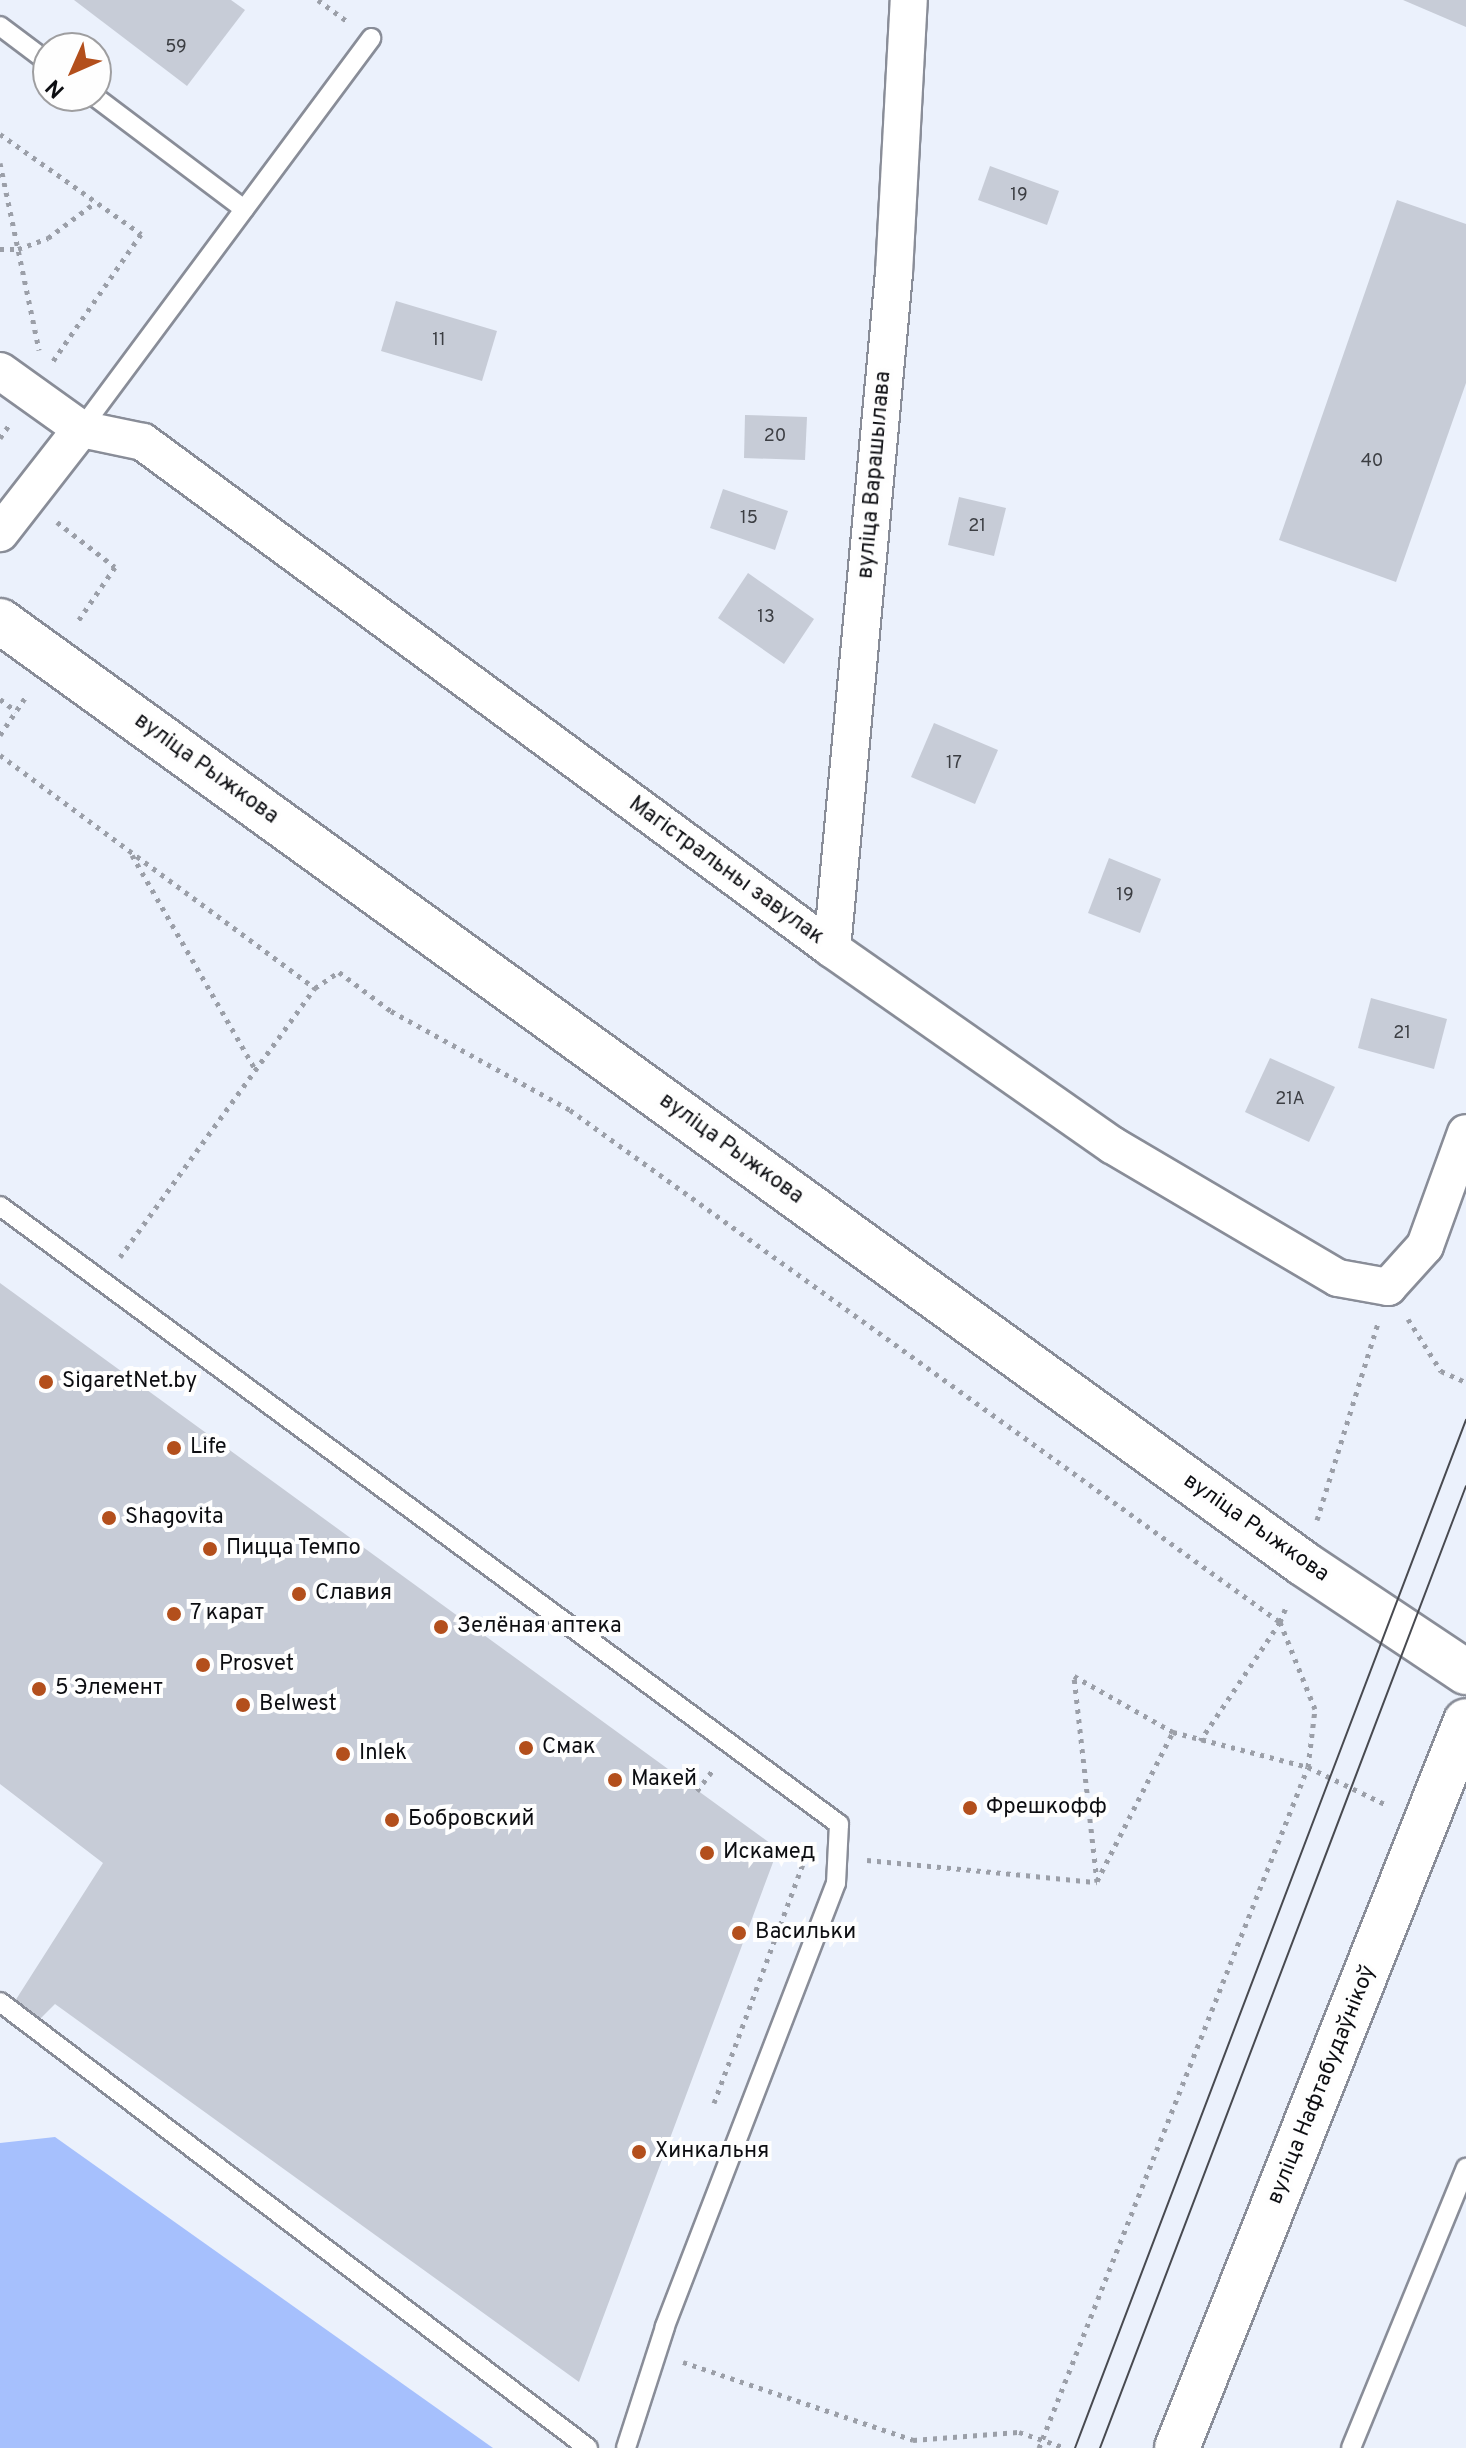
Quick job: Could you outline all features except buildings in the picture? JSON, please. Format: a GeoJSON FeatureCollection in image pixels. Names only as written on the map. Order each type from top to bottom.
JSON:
{"type":"FeatureCollection","features":[{"type":"Feature","properties":{"kind":"main road","name":"вуліца Рыжкова"},"geometry":{"type":"LineString","coordinates":[[0,621],[1304,1564],[1466,1672]]}},
{"type":"Feature","properties":{"kind":"main road","name":"вуліца Нафтабудаўнікоў"},"geometry":{"type":"LineString","coordinates":[[1177,2448],[1466,1721]]}},
{"type":"Feature","properties":{"kind":"street","name":"вуліца Варашылава"},"geometry":{"type":"LineString","coordinates":[[832,949],[894,273],[909,0]]}},
{"type":"Feature","properties":{"kind":"street"},"geometry":{"type":"LineString","coordinates":[[0,371],[37,384],[81,429],[0,533]]}},
{"type":"Feature","properties":{"kind":"street","name":"Магістральны завулак"},"geometry":{"type":"LineString","coordinates":[[81,429],[143,442],[832,949],[1112,1145],[1338,1278],[1388,1287]]}},
{"type":"Feature","properties":{"kind":"street"},"geometry":{"type":"LineString","coordinates":[[1388,1287],[1425,1246],[1466,1133]]}},
{"type":"Feature","properties":{"kind":"lane"},"geometry":{"type":"LineString","coordinates":[[0,26],[32,50]]}},
{"type":"Feature","properties":{"kind":"lane"},"geometry":{"type":"LineString","coordinates":[[81,429],[371,38]]}},
{"type":"Feature","properties":{"kind":"lane"},"geometry":{"type":"LineString","coordinates":[[112,110],[244,209]]}},
{"type":"Feature","properties":{"kind":"lane"},"geometry":{"type":"LineString","coordinates":[[0,1206],[839,1824],[836,1883],[657,2353],[626,2448]]}},
{"type":"Feature","properties":{"kind":"lane"},"geometry":{"type":"LineString","coordinates":[[0,2002],[588,2448]]}},
{"type":"Feature","properties":{"kind":"lane"},"geometry":{"type":"LineString","coordinates":[[1351,2448],[1466,2168]]}},
{"type":"Feature","properties":{"kind":"path"},"geometry":{"type":"LineString","coordinates":[[0,134],[141,234],[0,438]]}},
{"type":"Feature","properties":{"kind":"path"},"geometry":{"type":"LineString","coordinates":[[0,163],[18,249],[37,384]]}},
{"type":"Feature","properties":{"kind":"path"},"geometry":{"type":"LineString","coordinates":[[0,249],[18,249],[48,238],[96,202]]}},
{"type":"Feature","properties":{"kind":"path"},"geometry":{"type":"LineString","coordinates":[[0,735],[115,567],[27,499]]}},
{"type":"Feature","properties":{"kind":"path"},"geometry":{"type":"LineString","coordinates":[[0,699],[16,711]]}},
{"type":"Feature","properties":{"kind":"path"},"geometry":{"type":"LineString","coordinates":[[0,755],[315,988]]}},
{"type":"Feature","properties":{"kind":"path"},"geometry":{"type":"LineString","coordinates":[[129,850],[256,1071]]}},
{"type":"Feature","properties":{"kind":"path"},"geometry":{"type":"LineString","coordinates":[[102,1282],[315,988],[339,972],[391,1011],[570,1110],[1280,1622],[1200,1741]]}},
{"type":"Feature","properties":{"kind":"path"},"geometry":{"type":"LineString","coordinates":[[1388,1287],[1441,1371],[1466,1382]]}},
{"type":"Feature","properties":{"kind":"path"},"geometry":{"type":"LineString","coordinates":[[1039,2448],[1308,1767],[1173,1732],[1074,1676],[1097,1882]]}},
{"type":"Feature","properties":{"kind":"path"},"geometry":{"type":"LineString","coordinates":[[1097,1882],[1173,1732]]}},
{"type":"Feature","properties":{"kind":"path"},"geometry":{"type":"LineString","coordinates":[[700,1761],[725,1780]]}},
{"type":"Feature","properties":{"kind":"path"},"geometry":{"type":"LineString","coordinates":[[697,1791],[712,1771]]}},
{"type":"Feature","properties":{"kind":"path"},"geometry":{"type":"LineString","coordinates":[[708,2120],[806,1854],[1097,1882]]}},
{"type":"Feature","properties":{"kind":"path"},"geometry":{"type":"LineString","coordinates":[[657,2353],[913,2440],[1019,2432],[1066,2448]]}},
{"type":"Feature","properties":{"kind":"shaded area"},"geometry":{"type":"Polygon","coordinates":[[[55,2137],[493,2448],[0,2448],[0,2143],[55,2137]]]}},
{"type":"Feature","properties":{"kind":"tram line"},"geometry":{"type":"LineString","coordinates":[[1075,2448],[1466,1420]]}},
{"type":"Feature","properties":{"kind":"tram line"},"geometry":{"type":"LineString","coordinates":[[1100,2448],[1466,1486]]}},
{"type":"Feature","properties":{"kind":"place","name":"SigaretNet.by"},"geometry":{"type":"Point","coordinates":[46,1382]}},
{"type":"Feature","properties":{"kind":"place","name":"Life"},"geometry":{"type":"Point","coordinates":[174,1448]}},
{"type":"Feature","properties":{"kind":"place","name":"Shagovita"},"geometry":{"type":"Point","coordinates":[109,1518]}},
{"type":"Feature","properties":{"kind":"place","name":"Пицца Темпо"},"geometry":{"type":"Point","coordinates":[210,1549]}},
{"type":"Feature","properties":{"kind":"place","name":"Славия"},"geometry":{"type":"Point","coordinates":[299,1594]}},
{"type":"Feature","properties":{"kind":"place","name":"7 карат"},"geometry":{"type":"Point","coordinates":[174,1614]}},
{"type":"Feature","properties":{"kind":"place","name":"Зелёная аптека"},"geometry":{"type":"Point","coordinates":[441,1627]}},
{"type":"Feature","properties":{"kind":"place","name":"Prosvet"},"geometry":{"type":"Point","coordinates":[203,1665]}},
{"type":"Feature","properties":{"kind":"place","name":"5 Элемент"},"geometry":{"type":"Point","coordinates":[39,1689]}},
{"type":"Feature","properties":{"kind":"place","name":"Belwest"},"geometry":{"type":"Point","coordinates":[243,1705]}},
{"type":"Feature","properties":{"kind":"place","name":"Смак"},"geometry":{"type":"Point","coordinates":[526,1748]}},
{"type":"Feature","properties":{"kind":"place","name":"Inlek"},"geometry":{"type":"Point","coordinates":[343,1754]}},
{"type":"Feature","properties":{"kind":"place","name":"Макей"},"geometry":{"type":"Point","coordinates":[615,1780]}},
{"type":"Feature","properties":{"kind":"place","name":"Фрешкофф"},"geometry":{"type":"Point","coordinates":[970,1808]}},
{"type":"Feature","properties":{"kind":"place","name":"Бобровский"},"geometry":{"type":"Point","coordinates":[392,1820]}},
{"type":"Feature","properties":{"kind":"place","name":"Искамед"},"geometry":{"type":"Point","coordinates":[707,1853]}},
{"type":"Feature","properties":{"kind":"place","name":"Васильки"},"geometry":{"type":"Point","coordinates":[739,1933]}},
{"type":"Feature","properties":{"kind":"place","name":"Хинкальня"},"geometry":{"type":"Point","coordinates":[639,2152]}}]}
